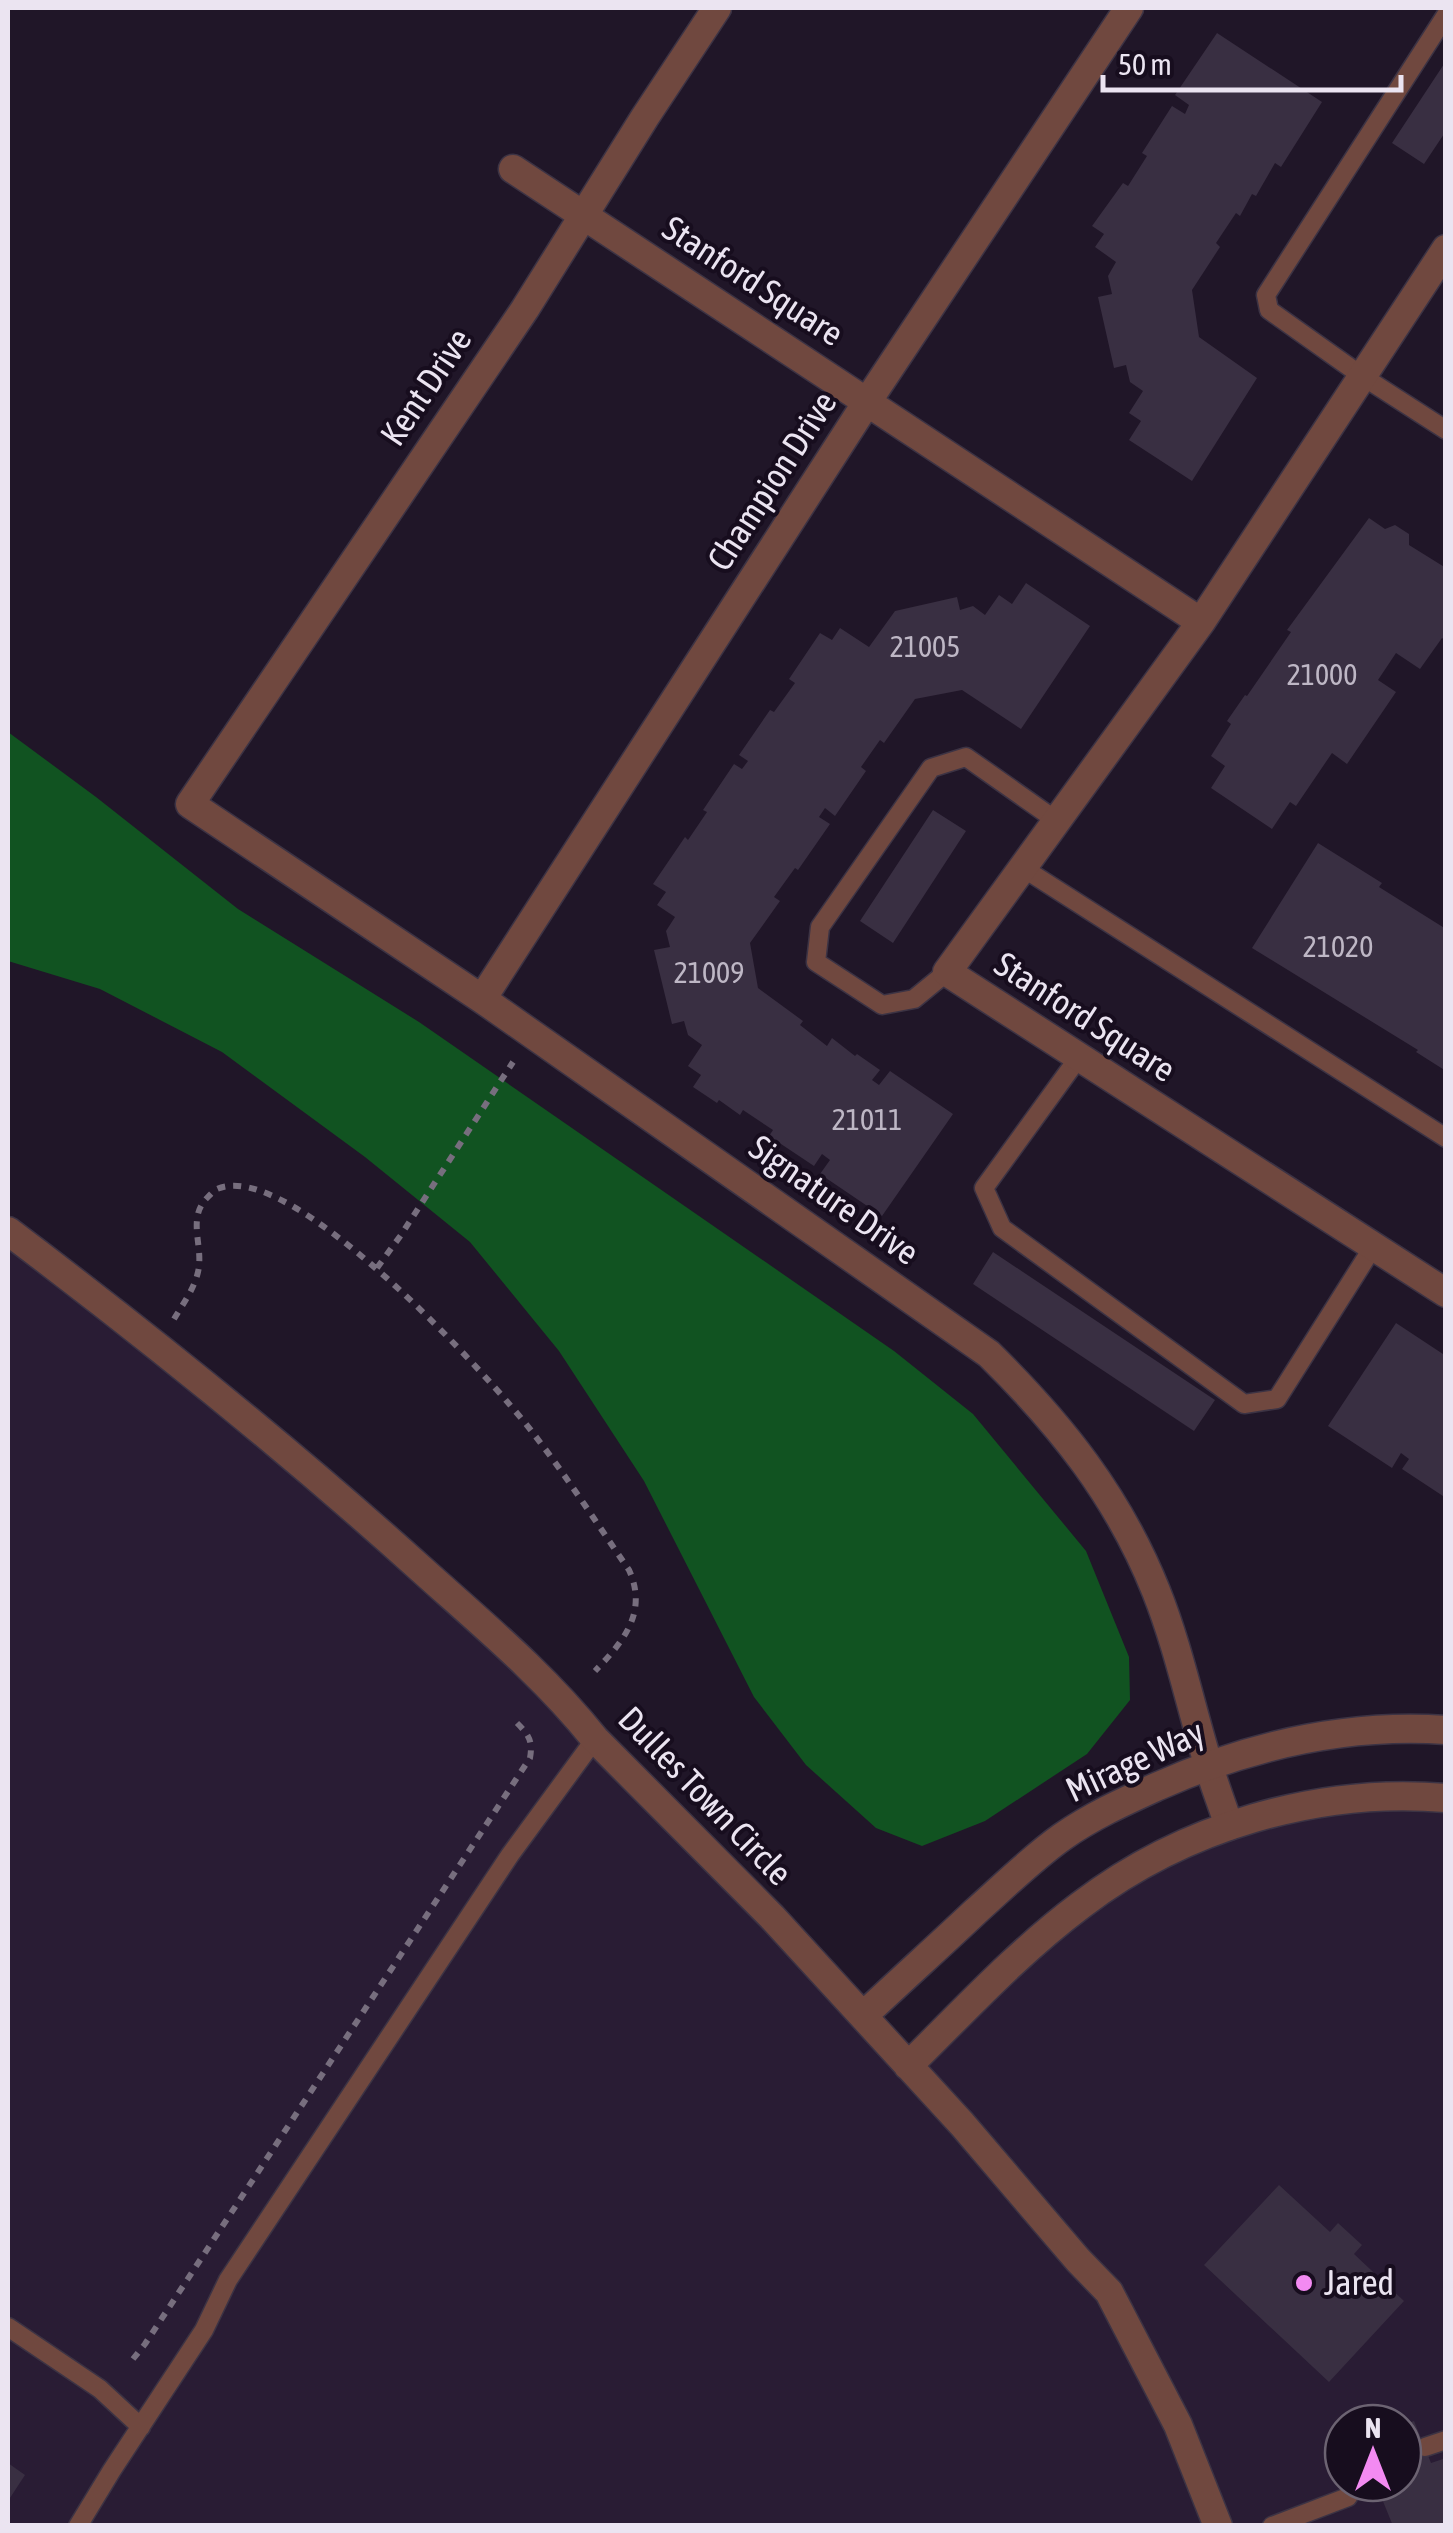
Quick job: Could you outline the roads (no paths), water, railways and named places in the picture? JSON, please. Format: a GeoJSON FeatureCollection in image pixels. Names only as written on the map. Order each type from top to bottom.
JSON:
{"type":"FeatureCollection","features":[{"type":"Feature","properties":{"kind":"street","name":"Kent Drive"},"geometry":{"type":"LineString","coordinates":[[190,804],[525,310],[717,8]]}},
{"type":"Feature","properties":{"kind":"street","name":"Champion Drive"},"geometry":{"type":"LineString","coordinates":[[482,999],[867,402],[1130,8]]}},
{"type":"Feature","properties":{"kind":"street","name":"Stanford Square"},"geometry":{"type":"LineString","coordinates":[[513,169],[1201,622]]}},
{"type":"Feature","properties":{"kind":"street","name":"Stanford Square"},"geometry":{"type":"LineString","coordinates":[[1446,249],[1201,622],[947,972],[1446,1293]]}},
{"type":"Feature","properties":{"kind":"street","name":"Signature Drive"},"geometry":{"type":"LineString","coordinates":[[190,804],[482,999],[988,1354],[1036,1401],[1084,1458],[1125,1524],[1156,1591],[1230,1826]]}},
{"type":"Feature","properties":{"kind":"street","name":"Dulles Town Circle"},"geometry":{"type":"LineString","coordinates":[[8,1231],[156,1345],[342,1498],[501,1640],[721,1864],[962,2124],[1109,2292],[1178,2425],[1218,2526]]}},
{"type":"Feature","properties":{"kind":"street","name":"Mirage Way"},"geometry":{"type":"LineString","coordinates":[[862,2016],[1016,1875],[1098,1813],[1208,1764],[1276,1744],[1412,1727],[1446,1730]]}},
{"type":"Feature","properties":{"kind":"street"},"geometry":{"type":"LineString","coordinates":[[908,2066],[1040,1938],[1082,1904],[1121,1877],[1188,1842],[1294,1808],[1353,1798],[1446,1798]]}},
{"type":"Feature","properties":{"kind":"lane"},"geometry":{"type":"LineString","coordinates":[[1446,15],[1266,296],[1269,310],[1446,430]]}},
{"type":"Feature","properties":{"kind":"lane"},"geometry":{"type":"LineString","coordinates":[[947,972],[914,1000],[882,1006],[816,962],[820,927],[931,768],[966,757],[1057,821]]}},
{"type":"Feature","properties":{"kind":"lane"},"geometry":{"type":"LineString","coordinates":[[1022,868],[1446,1138]]}},
{"type":"Feature","properties":{"kind":"lane"},"geometry":{"type":"LineString","coordinates":[[1079,1057],[984,1188],[1002,1228],[1244,1404],[1277,1399],[1374,1247]]}},
{"type":"Feature","properties":{"kind":"lane"},"geometry":{"type":"LineString","coordinates":[[78,2526],[204,2330],[239,2263],[510,1855],[595,1739]]}},
{"type":"Feature","properties":{"kind":"lane"},"geometry":{"type":"LineString","coordinates":[[8,2327],[100,2390],[141,2427]]}},
{"type":"Feature","properties":{"kind":"lane"},"geometry":{"type":"LineString","coordinates":[[1424,2447],[1446,2440]]}},
{"type":"Feature","properties":{"kind":"lane"},"geometry":{"type":"LineString","coordinates":[[1272,2526],[1323,2503]]}},
{"type":"Feature","properties":{"kind":"place","name":"Jared"},"geometry":{"type":"Point","coordinates":[1304,2283]}}]}
